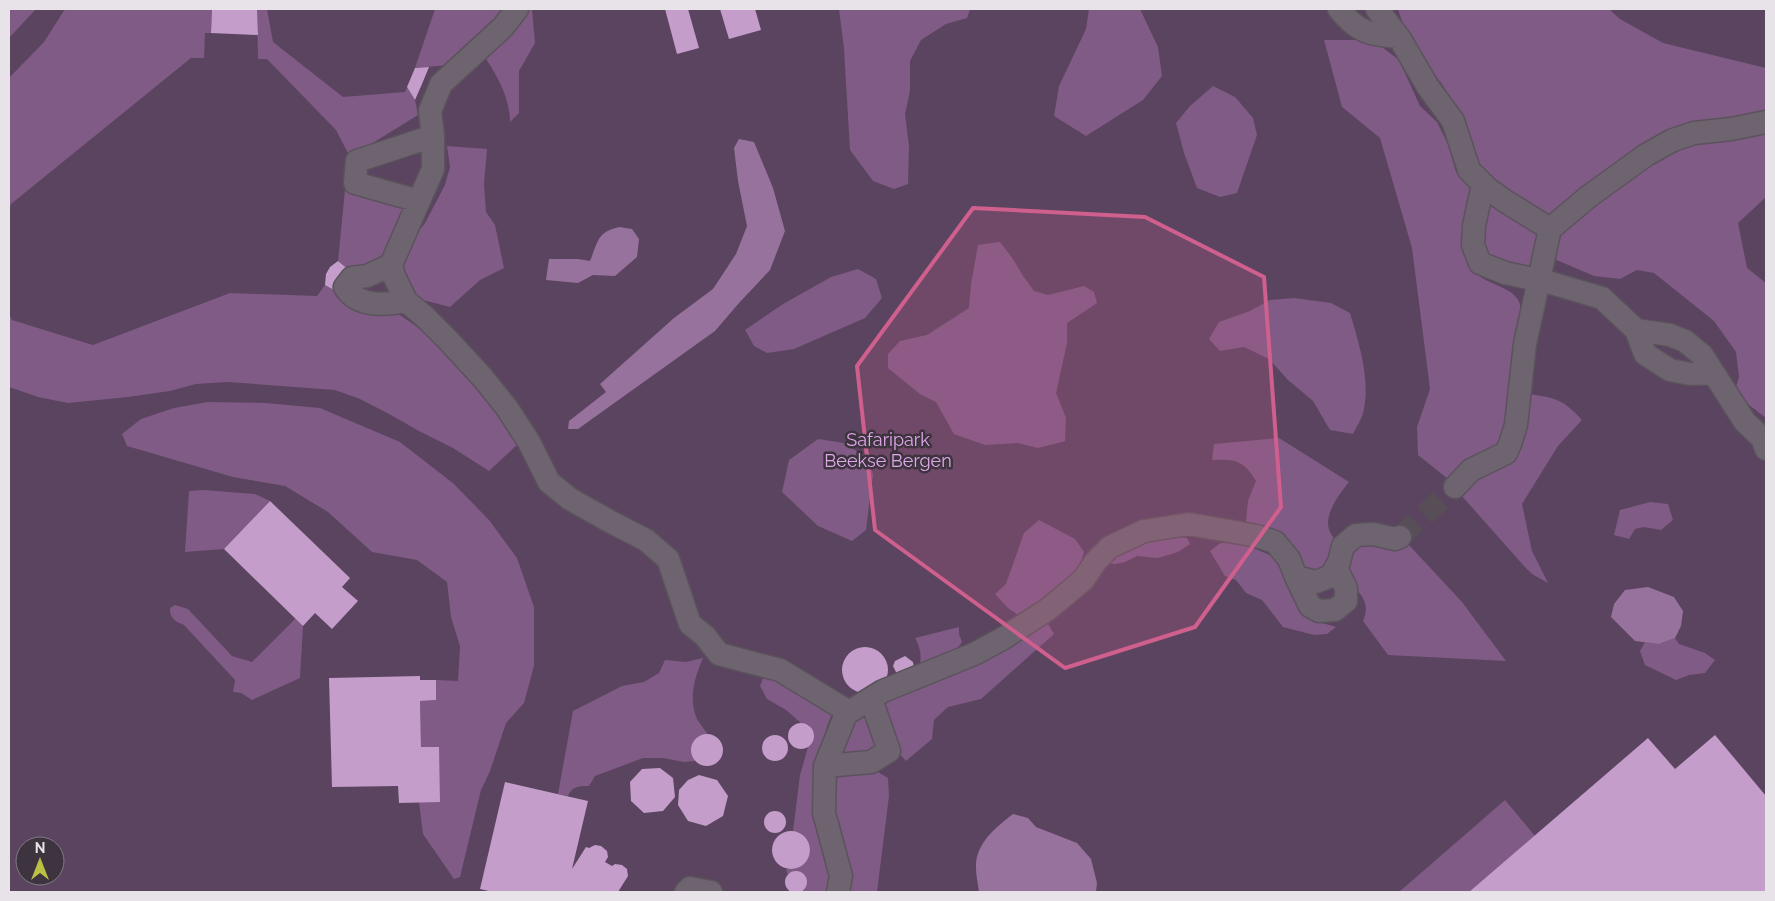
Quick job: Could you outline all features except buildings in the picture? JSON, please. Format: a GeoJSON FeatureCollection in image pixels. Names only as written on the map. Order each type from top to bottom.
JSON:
{"type":"FeatureCollection","features":[{"type":"Feature","properties":{"kind":"street"},"geometry":{"type":"LineString","coordinates":[[517,9],[503,27],[441,84],[430,111],[433,136],[433,169],[391,264],[394,276],[406,301],[448,340],[501,400],[529,442],[549,482],[570,498],[610,522],[646,540],[668,559],[690,624],[705,636],[719,654],[780,670],[849,712]]}},
{"type":"Feature","properties":{"kind":"street"},"geometry":{"type":"LineString","coordinates":[[1339,9],[1350,23],[1370,34],[1398,37]]}},
{"type":"Feature","properties":{"kind":"street"},"geometry":{"type":"LineString","coordinates":[[1377,9],[1398,37],[1428,87],[1453,121],[1469,170],[1505,201],[1550,229]]}},
{"type":"Feature","properties":{"kind":"street"},"geometry":{"type":"LineString","coordinates":[[1455,487],[1471,470],[1506,453],[1510,444],[1516,425],[1525,344],[1550,229],[1588,197],[1646,155],[1673,140],[1694,134],[1766,122]]}},
{"type":"Feature","properties":{"kind":"street"},"geometry":{"type":"LineString","coordinates":[[419,201],[355,183],[357,161],[433,136]]}},
{"type":"Feature","properties":{"kind":"street"},"geometry":{"type":"LineString","coordinates":[[1484,184],[1474,226],[1472,245],[1480,263],[1505,273],[1540,280],[1602,298],[1636,330],[1645,354],[1670,370],[1690,374],[1713,373]]}},
{"type":"Feature","properties":{"kind":"street"},"geometry":{"type":"LineString","coordinates":[[391,264],[367,276],[352,278],[345,287],[355,298],[375,304],[406,301]]}},
{"type":"Feature","properties":{"kind":"street"},"geometry":{"type":"LineString","coordinates":[[1636,330],[1670,335],[1684,341],[1702,355],[1745,422],[1762,438],[1766,449]]}},
{"type":"Feature","properties":{"kind":"street"},"geometry":{"type":"LineString","coordinates":[[838,892],[841,876],[824,813],[826,766],[846,714],[849,712],[883,691],[974,654],[1002,640],[1047,610],[1083,580],[1096,561],[1110,547],[1144,531],[1189,524],[1257,536],[1275,542],[1289,559],[1310,606],[1319,611],[1335,610],[1346,601],[1346,588],[1336,568]]}},
{"type":"Feature","properties":{"kind":"street"},"geometry":{"type":"LineString","coordinates":[[1296,577],[1316,582],[1331,576],[1336,568],[1343,546],[1356,535],[1374,534],[1395,540],[1400,537]]}},
{"type":"Feature","properties":{"kind":"street"},"geometry":{"type":"LineString","coordinates":[[826,766],[872,762],[889,751],[871,699]]}},
{"type":"Feature","properties":{"kind":"street"},"geometry":{"type":"LineString","coordinates":[[686,892],[690,888],[711,892]]}},
{"type":"Feature","properties":{"kind":"highlighted area"},"geometry":{"type":"Polygon","coordinates":[[[973,208],[1145,217],[1264,277],[1281,507],[1195,627],[1065,668],[875,530],[857,366],[973,208]]]}},
{"type":"Feature","properties":{"kind":"green space","name":"Safaripark Beekse Bergen"},"geometry":{"type":"Polygon","coordinates":[[[9,9],[1766,9],[1766,892],[9,892],[9,9]]]}},
{"type":"Feature","properties":{"kind":"shaded area"},"geometry":{"type":"Polygon","coordinates":[[[9,9],[36,9],[9,38],[9,9]]]}},
{"type":"Feature","properties":{"kind":"shaded area"},"geometry":{"type":"Polygon","coordinates":[[[65,9],[212,9],[211,33],[205,33],[204,58],[191,58],[11,204],[9,211],[9,78],[44,42],[65,9]]]}},
{"type":"Feature","properties":{"kind":"shaded area"},"geometry":{"type":"Polygon","coordinates":[[[257,9],[267,9],[273,42],[343,97],[405,92],[407,87],[415,100],[418,115],[350,157],[336,130],[267,59],[258,59],[257,9]]]}},
{"type":"Feature","properties":{"kind":"shaded area"},"geometry":{"type":"Polygon","coordinates":[[[435,9],[509,9],[449,65],[415,68],[435,9]]]}},
{"type":"Feature","properties":{"kind":"shaded area"},"geometry":{"type":"Polygon","coordinates":[[[528,9],[532,9],[535,43],[519,71],[519,113],[510,122],[508,104],[502,87],[484,56],[528,9]]]}},
{"type":"Feature","properties":{"kind":"shaded area"},"geometry":{"type":"Polygon","coordinates":[[[839,9],[970,9],[967,18],[946,24],[921,40],[910,61],[910,91],[905,114],[909,146],[908,184],[894,189],[873,181],[850,150],[844,49],[839,9]]]}},
{"type":"Feature","properties":{"kind":"shaded area"},"geometry":{"type":"Polygon","coordinates":[[[1089,9],[1140,9],[1158,47],[1162,76],[1143,100],[1086,136],[1054,116],[1059,86],[1086,29],[1089,9]]]}},
{"type":"Feature","properties":{"kind":"shaded area"},"geometry":{"type":"Polygon","coordinates":[[[1398,9],[1609,9],[1620,19],[1663,43],[1766,68],[1766,110],[1683,127],[1552,215],[1541,215],[1483,176],[1454,104],[1442,84],[1409,43],[1398,9]]]}},
{"type":"Feature","properties":{"kind":"shaded area"},"geometry":{"type":"Polygon","coordinates":[[[1324,40],[1358,40],[1382,47],[1399,60],[1420,106],[1437,122],[1448,144],[1456,172],[1471,189],[1463,240],[1466,258],[1478,275],[1512,293],[1516,297],[1521,309],[1505,427],[1498,447],[1448,479],[1418,455],[1417,427],[1430,389],[1412,248],[1380,138],[1342,107],[1324,40]]]}},
{"type":"Feature","properties":{"kind":"shaded area"},"geometry":{"type":"Polygon","coordinates":[[[1213,86],[1235,97],[1253,118],[1257,135],[1237,193],[1220,197],[1197,188],[1184,153],[1176,123],[1190,106],[1213,86]]]}},
{"type":"Feature","properties":{"kind":"shaded area"},"geometry":{"type":"Polygon","coordinates":[[[1766,129],[1766,197],[1738,223],[1747,268],[1766,283],[1766,418],[1749,405],[1739,393],[1736,387],[1739,377],[1736,352],[1714,321],[1654,273],[1637,270],[1620,279],[1594,276],[1552,258],[1564,228],[1672,149],[1766,129]]]}},
{"type":"Feature","properties":{"kind":"shaded area"},"geometry":{"type":"Polygon","coordinates":[[[739,139],[754,142],[773,188],[785,231],[770,270],[715,331],[578,429],[568,429],[569,421],[606,392],[600,384],[674,318],[713,289],[736,254],[747,226],[734,148],[739,139]]]}},
{"type":"Feature","properties":{"kind":"shaded area"},"geometry":{"type":"Polygon","coordinates":[[[447,146],[487,149],[484,184],[486,212],[495,225],[504,268],[480,280],[450,307],[419,299],[408,290],[401,262],[445,185],[450,167],[447,146]]]}},
{"type":"Feature","properties":{"kind":"shaded area"},"geometry":{"type":"Polygon","coordinates":[[[345,190],[409,210],[382,261],[349,270],[338,261],[345,190]]]}},
{"type":"Feature","properties":{"kind":"shaded area"},"geometry":{"type":"Polygon","coordinates":[[[1488,207],[1533,225],[1540,238],[1531,269],[1484,256],[1481,226],[1488,207]]]}},
{"type":"Feature","properties":{"kind":"shaded area"},"geometry":{"type":"Polygon","coordinates":[[[619,227],[632,229],[639,239],[637,257],[615,276],[593,275],[578,283],[546,280],[549,259],[590,261],[602,235],[619,227]]]}},
{"type":"Feature","properties":{"kind":"shaded area"},"geometry":{"type":"Polygon","coordinates":[[[1000,242],[1034,291],[1048,295],[1084,286],[1094,292],[1097,303],[1067,323],[1067,343],[1056,393],[1066,418],[1065,441],[1038,448],[1018,443],[985,445],[954,434],[936,402],[920,394],[888,368],[888,354],[900,341],[927,335],[969,308],[978,245],[1000,242]]]}},
{"type":"Feature","properties":{"kind":"shaded area"},"geometry":{"type":"Polygon","coordinates":[[[858,269],[876,279],[882,298],[865,318],[794,349],[767,353],[754,346],[745,330],[783,304],[831,277],[858,269]]]}},
{"type":"Feature","properties":{"kind":"shaded area"},"geometry":{"type":"Polygon","coordinates":[[[325,285],[334,290],[336,296],[397,313],[416,326],[461,366],[482,391],[518,444],[489,471],[453,448],[389,414],[360,399],[335,390],[228,382],[196,384],[170,391],[68,403],[38,397],[9,387],[9,313],[12,320],[93,345],[230,293],[317,296],[325,285]]]}},
{"type":"Feature","properties":{"kind":"shaded area"},"geometry":{"type":"Polygon","coordinates":[[[1294,298],[1331,303],[1350,313],[1363,361],[1366,385],[1363,412],[1353,434],[1330,430],[1313,401],[1288,380],[1269,359],[1244,347],[1220,351],[1209,339],[1219,322],[1250,311],[1270,300],[1294,298]]]}},
{"type":"Feature","properties":{"kind":"shaded area"},"geometry":{"type":"Polygon","coordinates":[[[1529,394],[1558,401],[1570,408],[1582,420],[1558,446],[1522,504],[1532,551],[1548,583],[1532,574],[1524,566],[1461,495],[1486,469],[1529,394]]]}},
{"type":"Feature","properties":{"kind":"shaded area"},"geometry":{"type":"Polygon","coordinates":[[[208,402],[266,403],[320,408],[400,442],[454,484],[489,520],[517,558],[534,607],[534,666],[524,703],[506,723],[490,771],[481,790],[460,877],[454,879],[423,834],[419,802],[420,701],[436,700],[436,680],[458,681],[460,646],[451,617],[447,582],[417,560],[372,552],[328,512],[285,486],[233,477],[127,446],[122,434],[141,419],[174,408],[208,402]]]}},
{"type":"Feature","properties":{"kind":"shaded area"},"geometry":{"type":"Polygon","coordinates":[[[1279,438],[1349,482],[1334,504],[1329,517],[1329,529],[1335,540],[1326,568],[1310,575],[1272,536],[1255,525],[1246,522],[1248,501],[1256,481],[1252,474],[1238,462],[1212,460],[1214,444],[1279,438]]]}},
{"type":"Feature","properties":{"kind":"shaded area"},"geometry":{"type":"Polygon","coordinates":[[[818,439],[844,443],[866,457],[873,474],[866,530],[852,541],[818,526],[782,492],[789,460],[818,439]]]}},
{"type":"Feature","properties":{"kind":"shaded area"},"geometry":{"type":"Polygon","coordinates":[[[203,490],[255,494],[270,501],[224,549],[185,552],[189,491],[203,490]]]}},
{"type":"Feature","properties":{"kind":"shaded area"},"geometry":{"type":"Polygon","coordinates":[[[1650,502],[1668,504],[1673,520],[1661,530],[1644,527],[1635,529],[1629,539],[1614,535],[1620,510],[1650,502]]]}},
{"type":"Feature","properties":{"kind":"shaded area"},"geometry":{"type":"Polygon","coordinates":[[[1039,520],[1075,539],[1084,552],[1080,563],[1067,582],[1020,616],[1008,608],[995,594],[1006,584],[1024,533],[1039,520]]]}},
{"type":"Feature","properties":{"kind":"shaded area"},"geometry":{"type":"Polygon","coordinates":[[[1180,537],[1187,538],[1190,544],[1178,552],[1158,558],[1137,556],[1125,562],[1115,564],[1104,563],[1138,542],[1180,537]]]}},
{"type":"Feature","properties":{"kind":"shaded area"},"geometry":{"type":"Polygon","coordinates":[[[1227,541],[1251,547],[1272,556],[1319,622],[1336,627],[1327,634],[1314,635],[1283,627],[1262,600],[1246,593],[1236,580],[1225,576],[1210,551],[1227,541]]]}},
{"type":"Feature","properties":{"kind":"shaded area"},"geometry":{"type":"Polygon","coordinates":[[[1359,542],[1408,544],[1462,602],[1506,661],[1388,655],[1363,621],[1366,608],[1365,602],[1347,578],[1350,553],[1359,542]]]}},
{"type":"Feature","properties":{"kind":"shaded area"},"geometry":{"type":"Polygon","coordinates":[[[1648,587],[1674,597],[1683,611],[1681,626],[1675,638],[1659,644],[1635,641],[1611,617],[1614,604],[1625,590],[1648,587]]]}},
{"type":"Feature","properties":{"kind":"shaded area"},"geometry":{"type":"Polygon","coordinates":[[[175,605],[188,609],[232,656],[252,662],[296,618],[303,626],[300,678],[252,700],[241,693],[233,692],[235,680],[184,625],[172,617],[170,608],[175,605]]]}},
{"type":"Feature","properties":{"kind":"shaded area"},"geometry":{"type":"Polygon","coordinates":[[[1044,623],[1048,624],[1054,634],[981,699],[948,707],[934,720],[932,739],[906,761],[898,752],[881,711],[888,699],[1044,623]]]}},
{"type":"Feature","properties":{"kind":"shaded area"},"geometry":{"type":"Polygon","coordinates":[[[959,627],[962,642],[953,654],[919,669],[920,653],[915,638],[959,627]]]}},
{"type":"Feature","properties":{"kind":"shaded area"},"geometry":{"type":"Polygon","coordinates":[[[1675,638],[1679,644],[1705,653],[1715,660],[1705,673],[1689,675],[1676,680],[1645,665],[1640,651],[1645,642],[1659,644],[1675,638]]]}},
{"type":"Feature","properties":{"kind":"shaded area"},"geometry":{"type":"Polygon","coordinates":[[[703,658],[695,680],[693,704],[697,719],[708,735],[699,737],[694,743],[693,757],[695,761],[684,762],[663,758],[643,758],[595,776],[589,786],[574,788],[568,796],[558,794],[573,711],[622,686],[644,682],[659,673],[665,660],[686,662],[703,658]]]}},
{"type":"Feature","properties":{"kind":"shaded area"},"geometry":{"type":"Polygon","coordinates":[[[763,678],[779,681],[832,714],[827,726],[819,781],[834,875],[833,892],[800,892],[804,890],[806,879],[799,872],[792,872],[788,875],[786,869],[802,865],[810,853],[807,840],[802,835],[793,831],[800,775],[808,747],[813,741],[813,733],[809,725],[801,723],[786,710],[767,699],[760,686],[763,678]]]}},
{"type":"Feature","properties":{"kind":"shaded area"},"geometry":{"type":"Polygon","coordinates":[[[860,717],[866,717],[880,741],[873,752],[840,757],[853,723],[860,717]]]}},
{"type":"Feature","properties":{"kind":"shaded area"},"geometry":{"type":"Polygon","coordinates":[[[839,768],[873,769],[888,778],[889,796],[877,892],[848,892],[831,822],[839,768]]]}},
{"type":"Feature","properties":{"kind":"shaded area"},"geometry":{"type":"Polygon","coordinates":[[[1505,800],[1535,836],[1469,892],[1399,892],[1505,800]]]}},
{"type":"Feature","properties":{"kind":"shaded area"},"geometry":{"type":"Polygon","coordinates":[[[1013,814],[1028,818],[1036,827],[1077,843],[1091,859],[1097,883],[1096,892],[979,892],[976,868],[979,851],[987,837],[1013,814]]]}},
{"type":"Feature","properties":{"kind":"tunnel"},"geometry":{"type":"LineString","coordinates":[[1400,537],[1455,487]]}}]}
